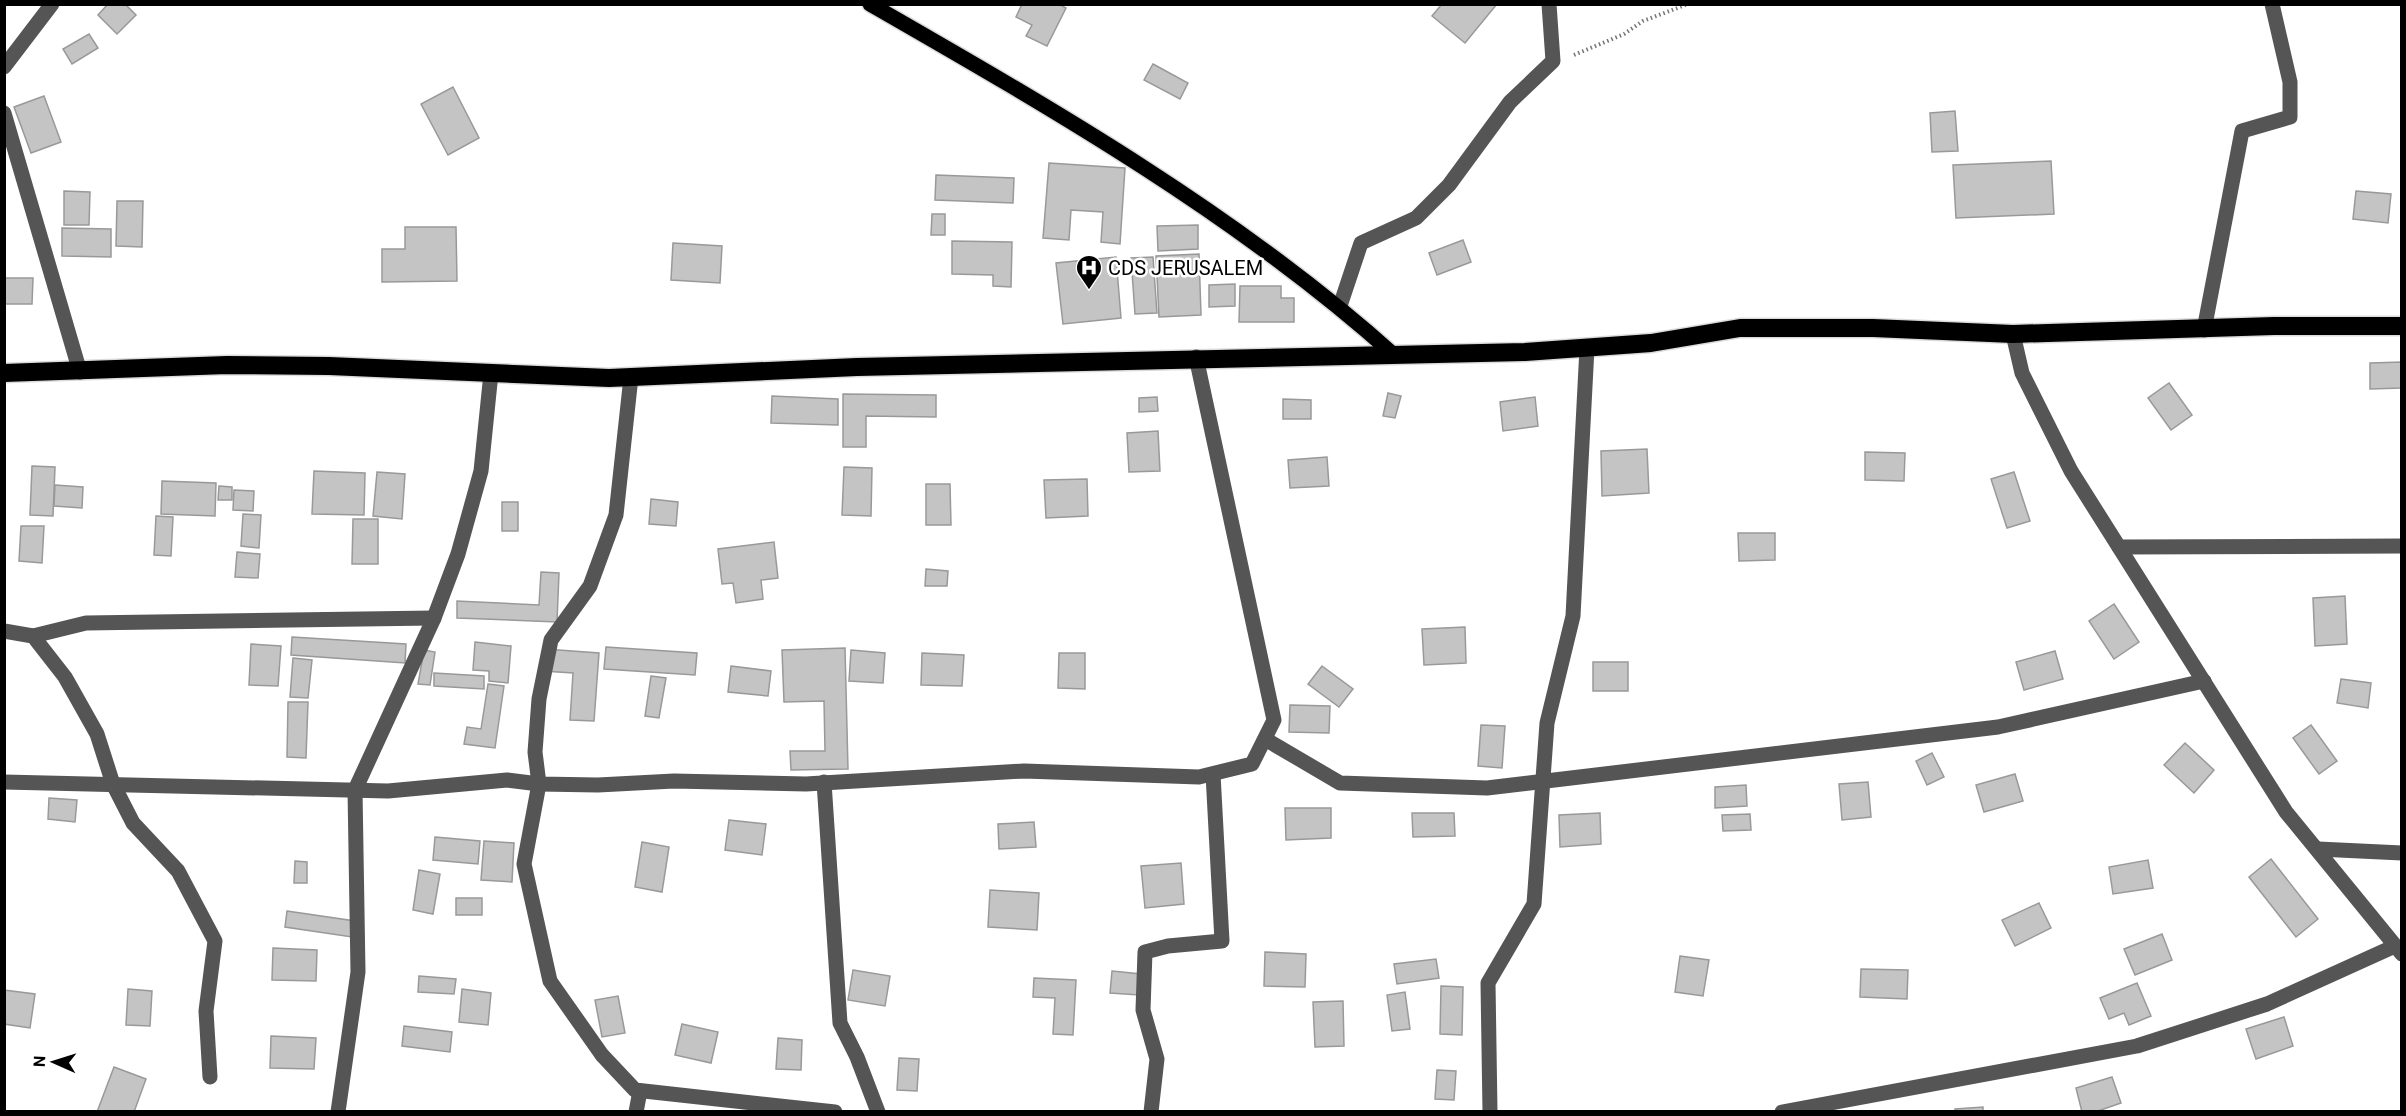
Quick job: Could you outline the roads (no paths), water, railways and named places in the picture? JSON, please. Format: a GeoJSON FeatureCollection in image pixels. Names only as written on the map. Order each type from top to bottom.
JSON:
{"type":"FeatureCollection","features":[{"type":"Feature","properties":{"kind":"highway"},"geometry":{"type":"LineString","coordinates":[[4,373],[249,366],[631,377],[857,367],[1196,357],[1394,355],[1587,348],[1652,343],[1740,328],[1873,328],[2013,334],[2204,330],[2274,326],[2402,326]]}},
{"type":"Feature","properties":{"kind":"main road"},"geometry":{"type":"LineString","coordinates":[[870,4],[1010,85],[1184,195],[1340,306],[1394,355]]}},
{"type":"Feature","properties":{"kind":"street"},"geometry":{"type":"LineString","coordinates":[[4,66],[52,4]]}},
{"type":"Feature","properties":{"kind":"street"},"geometry":{"type":"LineString","coordinates":[[1340,306],[1361,243],[1416,218],[1449,185],[1510,102],[1553,61],[1549,4]]}},
{"type":"Feature","properties":{"kind":"street"},"geometry":{"type":"LineString","coordinates":[[2204,330],[2242,131],[2290,117],[2290,82],[2272,4]]}},
{"type":"Feature","properties":{"kind":"street"},"geometry":{"type":"LineString","coordinates":[[4,113],[80,372]]}},
{"type":"Feature","properties":{"kind":"street"},"geometry":{"type":"LineString","coordinates":[[1782,1112],[2137,1046],[2267,1004],[2398,950],[2286,812],[2071,471],[2022,373],[2013,334]]}},
{"type":"Feature","properties":{"kind":"street"},"geometry":{"type":"LineString","coordinates":[[1490,1112],[1488,982],[1534,904],[1547,723],[1573,616],[1587,348]]}},
{"type":"Feature","properties":{"kind":"street"},"geometry":{"type":"LineString","coordinates":[[4,782],[388,791],[507,780],[538,784],[598,785],[674,781],[806,784],[1024,771],[1199,777],[1252,764],[1274,720],[1196,357]]}},
{"type":"Feature","properties":{"kind":"street"},"geometry":{"type":"LineString","coordinates":[[338,1112],[358,972],[355,790],[434,618],[458,554],[481,471],[491,373]]}},
{"type":"Feature","properties":{"kind":"street"},"geometry":{"type":"LineString","coordinates":[[631,377],[616,515],[590,586],[551,640],[539,699],[535,752],[538,784],[524,864],[550,981],[602,1055],[635,1090],[835,1112]]}},
{"type":"Feature","properties":{"kind":"street"},"geometry":{"type":"LineString","coordinates":[[2119,547],[2402,546]]}},
{"type":"Feature","properties":{"kind":"street"},"geometry":{"type":"LineString","coordinates":[[4,631],[33,636],[86,622],[434,618]]}},
{"type":"Feature","properties":{"kind":"street"},"geometry":{"type":"LineString","coordinates":[[33,636],[65,677],[97,734],[113,784],[133,823],[178,871],[215,941],[206,1011],[210,1077]]}},
{"type":"Feature","properties":{"kind":"street"},"geometry":{"type":"LineString","coordinates":[[1265,739],[1340,783],[1487,788],[1998,727],[2204,681]]}},
{"type":"Feature","properties":{"kind":"street"},"geometry":{"type":"LineString","coordinates":[[1152,1112],[1157,1059],[1143,1010],[1145,952],[1168,946],[1222,941],[1212,774]]}},
{"type":"Feature","properties":{"kind":"street"},"geometry":{"type":"LineString","coordinates":[[824,782],[840,1023],[857,1057],[878,1112]]}},
{"type":"Feature","properties":{"kind":"street"},"geometry":{"type":"LineString","coordinates":[[2318,849],[2402,853]]}},
{"type":"Feature","properties":{"kind":"street"},"geometry":{"type":"LineString","coordinates":[[636,1112],[640,1091]]}},
{"type":"Feature","properties":{"kind":"place","name":"CDS JERUSALEM"},"geometry":{"type":"Point","coordinates":[1089,291]}}]}
